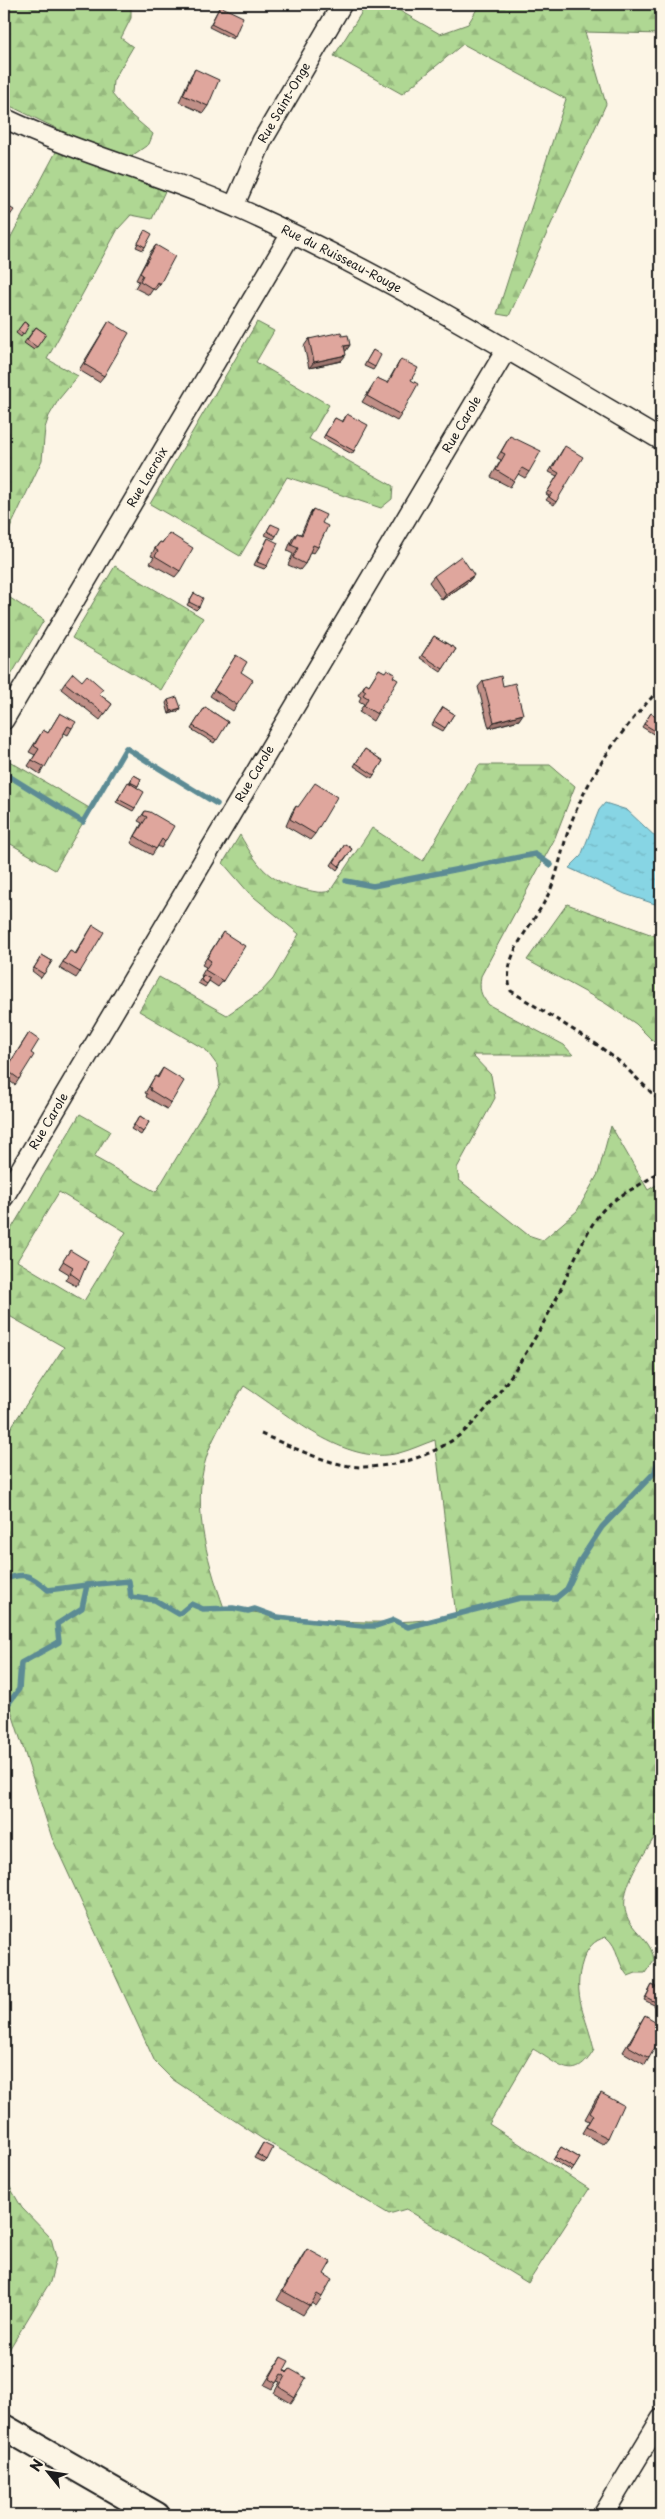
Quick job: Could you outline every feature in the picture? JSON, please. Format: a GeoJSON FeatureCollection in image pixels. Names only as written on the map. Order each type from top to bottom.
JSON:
{"type":"FeatureCollection","features":[{"type":"Feature","properties":{"kind":"street","name":"Rue Saint-Onge"},"geometry":{"type":"LineString","coordinates":[[234,206],[262,142],[342,4]]}},
{"type":"Feature","properties":{"kind":"street","name":"Rue du Ruisseau-Rouge"},"geometry":{"type":"LineString","coordinates":[[4,118],[64,145],[234,206],[350,262],[661,440]]}},
{"type":"Feature","properties":{"kind":"street","name":"Rue Lacroix"},"geometry":{"type":"LineString","coordinates":[[4,720],[291,234]]}},
{"type":"Feature","properties":{"kind":"street","name":"Rue Carole"},"geometry":{"type":"LineString","coordinates":[[4,1197],[506,350]]}},
{"type":"Feature","properties":{"kind":"street"},"geometry":{"type":"LineString","coordinates":[[603,2515],[661,2419]]}},
{"type":"Feature","properties":{"kind":"street"},"geometry":{"type":"LineString","coordinates":[[4,2427],[157,2515]]}},
{"type":"Feature","properties":{"kind":"path"},"geometry":{"type":"LineString","coordinates":[[653,696],[629,723],[605,757],[585,792],[572,822],[548,895],[511,958],[507,970],[507,980],[511,991],[614,1058],[661,1102]]}},
{"type":"Feature","properties":{"kind":"path"},"geometry":{"type":"LineString","coordinates":[[261,1434],[321,1458],[360,1467],[401,1464],[425,1456],[458,1437],[486,1408],[521,1362],[552,1308],[598,1216],[614,1198],[661,1169]]}},
{"type":"Feature","properties":{"kind":"green space"},"geometry":{"type":"Polygon","coordinates":[[[4,4],[131,4],[131,18],[121,38],[133,47],[113,81],[112,94],[125,110],[153,134],[149,144],[133,155],[125,176],[165,191],[152,219],[131,215],[118,229],[47,359],[78,376],[59,399],[49,416],[45,428],[42,460],[4,541],[4,451],[9,434],[4,426],[4,250],[66,133],[4,103],[4,4]]]}},
{"type":"Feature","properties":{"kind":"green space"},"geometry":{"type":"Polygon","coordinates":[[[367,4],[388,4],[440,34],[468,24],[480,4],[661,4],[661,34],[585,32],[606,104],[509,316],[497,314],[566,99],[463,44],[402,94],[334,56],[367,4]]]}},
{"type":"Feature","properties":{"kind":"green space"},"geometry":{"type":"Polygon","coordinates":[[[257,322],[274,331],[256,362],[329,405],[309,439],[393,486],[392,499],[381,508],[287,477],[240,556],[150,504],[257,322]]]}},
{"type":"Feature","properties":{"kind":"green space"},"geometry":{"type":"Polygon","coordinates":[[[115,566],[203,618],[161,690],[72,638],[115,566]]]}},
{"type":"Feature","properties":{"kind":"green space"},"geometry":{"type":"Polygon","coordinates":[[[4,594],[44,620],[4,687],[4,594]]]}},
{"type":"Feature","properties":{"kind":"green space"},"geometry":{"type":"Polygon","coordinates":[[[4,758],[91,809],[55,870],[4,840],[4,758]]]}},
{"type":"Feature","properties":{"kind":"green space"},"geometry":{"type":"Polygon","coordinates":[[[479,765],[550,765],[575,786],[554,840],[481,976],[480,985],[482,995],[489,1005],[564,1045],[573,1055],[472,1055],[491,1075],[495,1098],[457,1168],[459,1180],[528,1235],[543,1240],[577,1211],[598,1174],[611,1126],[648,1190],[661,1182],[661,1827],[632,1875],[625,1901],[626,1914],[632,1925],[649,1945],[654,1960],[645,1973],[636,1973],[628,1976],[613,1946],[606,1937],[592,1945],[583,1960],[580,1973],[579,1995],[594,2050],[587,2061],[580,2067],[573,2069],[558,2065],[533,2049],[489,2124],[589,2189],[528,2283],[406,2209],[389,2214],[261,2138],[172,2079],[155,2062],[52,1838],[4,1688],[4,1438],[64,1347],[4,1313],[4,1241],[80,1114],[110,1131],[94,1157],[156,1192],[220,1085],[217,1065],[206,1050],[139,1011],[159,977],[227,1015],[261,992],[273,979],[299,934],[249,893],[223,863],[240,835],[258,863],[280,882],[316,892],[330,891],[372,828],[423,861],[479,765]],[[59,1192],[17,1261],[84,1301],[126,1232],[59,1192]],[[244,1386],[210,1447],[201,1487],[202,1528],[211,1569],[224,1608],[311,1619],[369,1622],[427,1620],[456,1616],[435,1440],[399,1453],[379,1455],[358,1452],[317,1435],[244,1386]]]}},
{"type":"Feature","properties":{"kind":"green space"},"geometry":{"type":"Polygon","coordinates":[[[567,904],[661,938],[661,1049],[636,1024],[605,1003],[527,960],[567,904]]]}},
{"type":"Feature","properties":{"kind":"green space"},"geometry":{"type":"Polygon","coordinates":[[[4,2177],[22,2208],[51,2238],[56,2258],[50,2282],[4,2358],[4,2177]]]}},
{"type":"Feature","properties":{"kind":"water"},"geometry":{"type":"Polygon","coordinates":[[[605,803],[627,810],[661,842],[661,906],[625,894],[569,868],[581,856],[599,810],[605,803]]]}},
{"type":"Feature","properties":{"kind":"building"},"geometry":{"type":"Polygon","coordinates":[[[220,6],[243,17],[235,36],[211,24],[220,6]]]}},
{"type":"Feature","properties":{"kind":"building"},"geometry":{"type":"Polygon","coordinates":[[[195,69],[219,80],[208,106],[183,95],[195,69]]]}},
{"type":"Feature","properties":{"kind":"building"},"geometry":{"type":"Polygon","coordinates":[[[6,205],[14,210],[6,221],[4,219],[4,208],[6,205]]]}},
{"type":"Feature","properties":{"kind":"building"},"geometry":{"type":"Polygon","coordinates":[[[145,230],[152,234],[145,247],[138,243],[145,230]]]}},
{"type":"Feature","properties":{"kind":"building"},"geometry":{"type":"Polygon","coordinates":[[[156,245],[175,256],[160,284],[157,282],[153,289],[140,281],[143,275],[140,273],[156,245]]]}},
{"type":"Feature","properties":{"kind":"building"},"geometry":{"type":"Polygon","coordinates":[[[109,321],[129,333],[104,376],[84,364],[109,321]]]}},
{"type":"Feature","properties":{"kind":"building"},"geometry":{"type":"Polygon","coordinates":[[[24,322],[29,325],[24,334],[18,330],[24,322]]]}},
{"type":"Feature","properties":{"kind":"building"},"geometry":{"type":"Polygon","coordinates":[[[36,327],[46,334],[37,347],[27,340],[36,327]]]}},
{"type":"Feature","properties":{"kind":"building"},"geometry":{"type":"Polygon","coordinates":[[[341,332],[342,336],[348,335],[350,345],[344,346],[346,355],[314,362],[309,339],[341,332]]]}},
{"type":"Feature","properties":{"kind":"building"},"geometry":{"type":"Polygon","coordinates":[[[373,350],[381,355],[375,367],[366,362],[373,350]]]}},
{"type":"Feature","properties":{"kind":"building"},"geometry":{"type":"Polygon","coordinates":[[[401,359],[418,368],[411,380],[418,384],[401,415],[367,396],[377,378],[388,383],[401,359]]]}},
{"type":"Feature","properties":{"kind":"building"},"geometry":{"type":"Polygon","coordinates":[[[347,414],[368,425],[354,451],[325,435],[335,418],[343,422],[347,414]]]}},
{"type":"Feature","properties":{"kind":"building"},"geometry":{"type":"Polygon","coordinates":[[[510,436],[541,451],[529,472],[522,468],[514,481],[496,470],[505,454],[501,452],[510,436]]]}},
{"type":"Feature","properties":{"kind":"building"},"geometry":{"type":"Polygon","coordinates":[[[565,446],[583,457],[556,502],[549,497],[552,493],[548,491],[559,473],[552,469],[565,446]]]}},
{"type":"Feature","properties":{"kind":"building"},"geometry":{"type":"Polygon","coordinates":[[[313,509],[326,515],[322,523],[328,526],[318,547],[313,545],[305,564],[293,558],[298,548],[291,545],[297,533],[302,535],[313,509]]]}},
{"type":"Feature","properties":{"kind":"building"},"geometry":{"type":"Polygon","coordinates":[[[271,524],[280,528],[276,536],[267,531],[271,524]]]}},
{"type":"Feature","properties":{"kind":"building"},"geometry":{"type":"Polygon","coordinates":[[[169,533],[193,548],[180,571],[155,556],[158,551],[155,549],[169,533]]]}},
{"type":"Feature","properties":{"kind":"building"},"geometry":{"type":"Polygon","coordinates":[[[268,538],[278,543],[267,566],[257,562],[268,538]]]}},
{"type":"Feature","properties":{"kind":"building"},"geometry":{"type":"Polygon","coordinates":[[[461,556],[474,575],[446,594],[434,576],[461,556]]]}},
{"type":"Feature","properties":{"kind":"building"},"geometry":{"type":"Polygon","coordinates":[[[194,593],[203,598],[199,607],[189,602],[194,593]]]}},
{"type":"Feature","properties":{"kind":"building"},"geometry":{"type":"Polygon","coordinates":[[[434,636],[456,649],[443,669],[422,655],[434,636]]]}},
{"type":"Feature","properties":{"kind":"building"},"geometry":{"type":"Polygon","coordinates":[[[236,655],[247,662],[241,672],[253,680],[237,705],[214,690],[236,655]]]}},
{"type":"Feature","properties":{"kind":"building"},"geometry":{"type":"Polygon","coordinates":[[[379,669],[385,672],[387,669],[395,674],[393,677],[398,680],[377,714],[364,706],[368,698],[363,695],[366,691],[363,689],[366,683],[369,685],[379,669]]]}},
{"type":"Feature","properties":{"kind":"building"},"geometry":{"type":"Polygon","coordinates":[[[73,673],[82,681],[87,675],[103,689],[99,694],[112,704],[105,714],[65,683],[73,673]]]}},
{"type":"Feature","properties":{"kind":"building"},"geometry":{"type":"Polygon","coordinates":[[[501,676],[503,686],[515,683],[523,714],[494,722],[483,681],[501,676]]]}},
{"type":"Feature","properties":{"kind":"building"},"geometry":{"type":"Polygon","coordinates":[[[177,697],[181,708],[171,711],[168,700],[177,697]]]}},
{"type":"Feature","properties":{"kind":"building"},"geometry":{"type":"Polygon","coordinates":[[[205,707],[228,722],[217,740],[193,726],[205,707]]]}},
{"type":"Feature","properties":{"kind":"building"},"geometry":{"type":"Polygon","coordinates":[[[443,707],[454,714],[445,728],[434,721],[443,707]]]}},
{"type":"Feature","properties":{"kind":"building"},"geometry":{"type":"Polygon","coordinates":[[[60,713],[76,722],[72,728],[68,726],[45,767],[32,760],[39,749],[34,746],[43,730],[48,733],[60,713]]]}},
{"type":"Feature","properties":{"kind":"building"},"geometry":{"type":"Polygon","coordinates":[[[651,713],[661,719],[661,726],[657,732],[644,724],[651,713]]]}},
{"type":"Feature","properties":{"kind":"building"},"geometry":{"type":"Polygon","coordinates":[[[365,749],[383,761],[374,775],[356,763],[365,749]]]}},
{"type":"Feature","properties":{"kind":"building"},"geometry":{"type":"Polygon","coordinates":[[[134,775],[141,779],[138,786],[130,782],[134,775]]]}},
{"type":"Feature","properties":{"kind":"building"},"geometry":{"type":"Polygon","coordinates":[[[128,782],[144,792],[135,808],[118,799],[128,782]]]}},
{"type":"Feature","properties":{"kind":"building"},"geometry":{"type":"Polygon","coordinates":[[[315,783],[337,797],[315,834],[290,819],[296,806],[298,807],[315,783]]]}},
{"type":"Feature","properties":{"kind":"building"},"geometry":{"type":"Polygon","coordinates":[[[145,811],[174,826],[165,842],[162,839],[156,849],[135,836],[147,817],[143,815],[145,811]]]}},
{"type":"Feature","properties":{"kind":"building"},"geometry":{"type":"Polygon","coordinates":[[[345,844],[352,849],[339,866],[334,862],[345,844]]]}},
{"type":"Feature","properties":{"kind":"building"},"geometry":{"type":"Polygon","coordinates":[[[4,847],[9,851],[4,856],[4,847]]]}},
{"type":"Feature","properties":{"kind":"building"},"geometry":{"type":"Polygon","coordinates":[[[93,925],[104,932],[80,972],[63,962],[70,951],[76,954],[93,925]]]}},
{"type":"Feature","properties":{"kind":"building"},"geometry":{"type":"Polygon","coordinates":[[[223,932],[245,946],[223,981],[205,970],[211,961],[207,958],[223,932]]]}},
{"type":"Feature","properties":{"kind":"building"},"geometry":{"type":"Polygon","coordinates":[[[42,955],[52,961],[44,974],[34,968],[42,955]]]}},
{"type":"Feature","properties":{"kind":"building"},"geometry":{"type":"Polygon","coordinates":[[[203,975],[210,979],[207,984],[201,980],[203,975]]]}},
{"type":"Feature","properties":{"kind":"building"},"geometry":{"type":"Polygon","coordinates":[[[29,1033],[39,1040],[31,1053],[34,1055],[19,1079],[4,1068],[4,1061],[9,1065],[29,1033]]]}},
{"type":"Feature","properties":{"kind":"building"},"geometry":{"type":"Polygon","coordinates":[[[163,1068],[184,1081],[171,1103],[150,1090],[151,1088],[149,1087],[155,1076],[158,1078],[163,1068]]]}},
{"type":"Feature","properties":{"kind":"building"},"geometry":{"type":"Polygon","coordinates":[[[140,1116],[149,1122],[143,1132],[134,1125],[140,1116]]]}},
{"type":"Feature","properties":{"kind":"building"},"geometry":{"type":"Polygon","coordinates":[[[70,1250],[88,1261],[80,1280],[70,1273],[73,1267],[63,1261],[70,1250]]]}},
{"type":"Feature","properties":{"kind":"building"},"geometry":{"type":"Polygon","coordinates":[[[652,1985],[661,1990],[661,2005],[646,1997],[652,1985]]]}},
{"type":"Feature","properties":{"kind":"building"},"geometry":{"type":"Polygon","coordinates":[[[645,2015],[658,2023],[656,2026],[661,2029],[661,2037],[649,2058],[628,2046],[645,2015]]]}},
{"type":"Feature","properties":{"kind":"building"},"geometry":{"type":"Polygon","coordinates":[[[601,2093],[623,2105],[608,2138],[586,2127],[593,2115],[590,2113],[601,2093]]]}},
{"type":"Feature","properties":{"kind":"building"},"geometry":{"type":"Polygon","coordinates":[[[263,2143],[273,2148],[267,2160],[257,2154],[263,2143]]]}},
{"type":"Feature","properties":{"kind":"building"},"geometry":{"type":"Polygon","coordinates":[[[561,2147],[580,2158],[574,2168],[555,2157],[561,2147]]]}},
{"type":"Feature","properties":{"kind":"building"},"geometry":{"type":"Polygon","coordinates":[[[307,2249],[331,2262],[324,2274],[332,2279],[322,2297],[317,2294],[310,2306],[283,2291],[307,2249]]]}},
{"type":"Feature","properties":{"kind":"building"},"geometry":{"type":"Polygon","coordinates":[[[281,2357],[289,2361],[284,2370],[287,2373],[290,2369],[306,2378],[295,2397],[279,2387],[285,2376],[281,2374],[276,2383],[269,2379],[281,2357]]]}},
{"type":"Feature","properties":{"kind":"building"},"geometry":{"type":"Polygon","coordinates":[[[60,2510],[70,2515],[57,2515],[60,2510]]]}},
{"type":"Feature","properties":{"kind":"waterway"},"geometry":{"type":"LineString","coordinates":[[4,773],[83,822],[126,748],[217,804]]}},
{"type":"Feature","properties":{"kind":"waterway"},"geometry":{"type":"LineString","coordinates":[[346,881],[373,886],[535,854],[551,865]]}},
{"type":"Feature","properties":{"kind":"waterway"},"geometry":{"type":"LineString","coordinates":[[4,1704],[9,1703],[19,1689],[21,1663],[59,1642],[57,1624],[82,1608],[87,1585],[129,1581],[131,1597],[155,1600],[179,1614],[191,1604],[203,1609],[233,1608],[248,1611],[255,1609],[277,1617],[362,1626],[376,1626],[394,1620],[408,1627],[520,1598],[556,1598],[567,1589],[581,1559],[602,1527],[655,1472],[661,1447]]}},
{"type":"Feature","properties":{"kind":"waterway"},"geometry":{"type":"LineString","coordinates":[[4,1580],[11,1577],[28,1576],[48,1590],[87,1585]]}}]}
